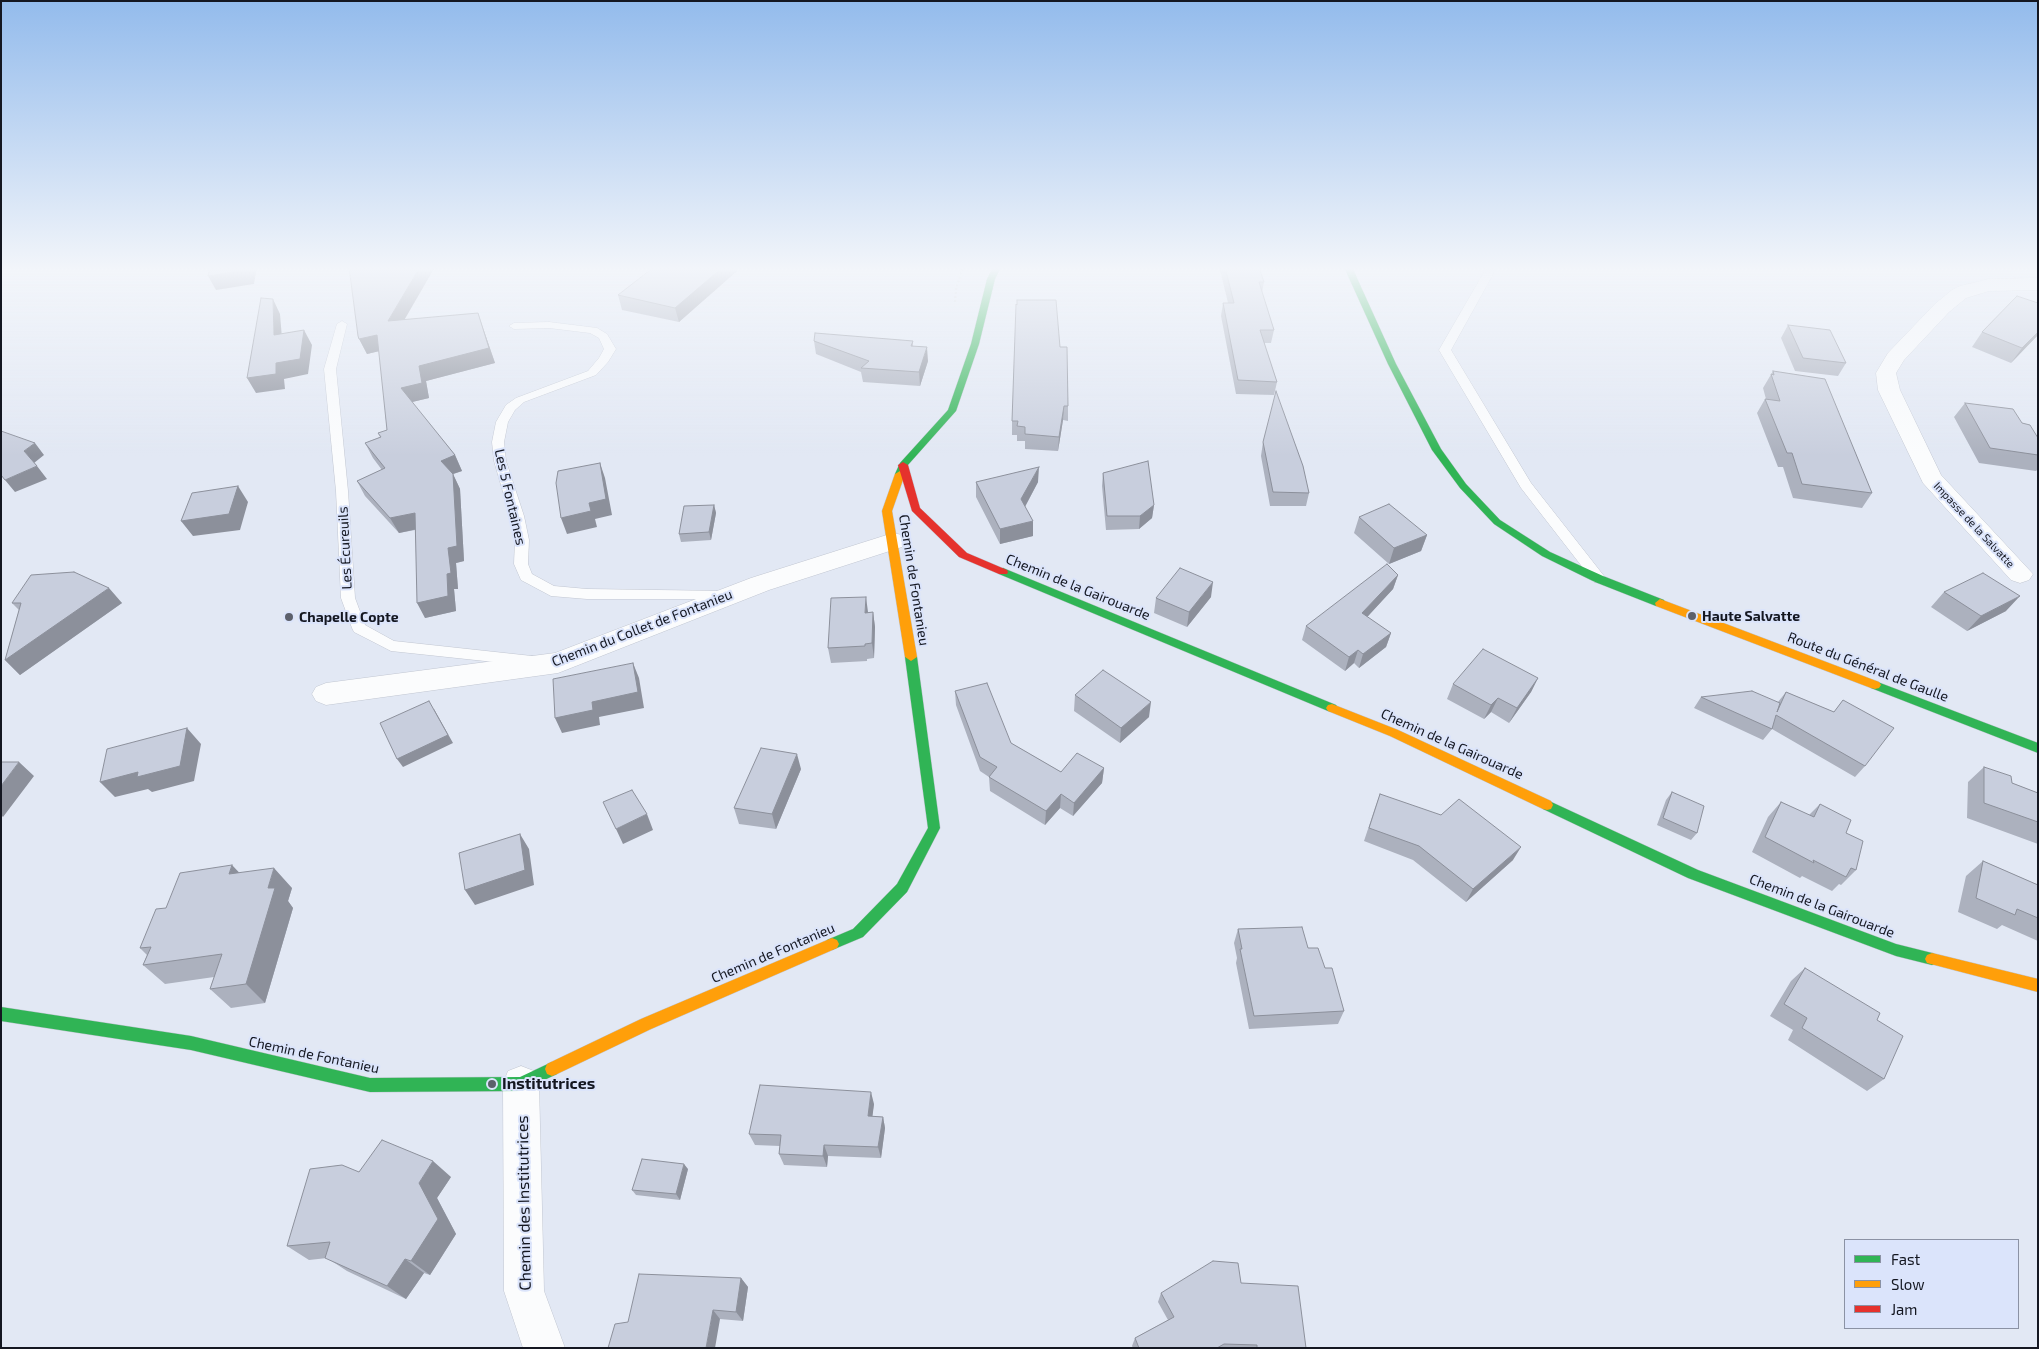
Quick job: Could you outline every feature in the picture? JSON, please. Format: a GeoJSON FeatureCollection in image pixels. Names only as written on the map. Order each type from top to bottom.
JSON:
{"type":"FeatureCollection","features":[{"type":"Feature","properties":{"kind":"street","name":"Chemin de Fontanieu"},"geometry":{"type":"LineString","coordinates":[[1,1014],[192,1043],[370,1085],[521,1084],[646,1024],[858,933],[902,888],[934,828],[916,687],[888,511],[903,465],[952,411],[978,330]]}},
{"type":"Feature","properties":{"kind":"street","name":"Route du Général de Gaulle"},"geometry":{"type":"LineString","coordinates":[[1377,330],[1392,364],[1437,450],[1463,486],[1497,522],[1546,554],[1599,579],[2038,748]]}},
{"type":"Feature","properties":{"kind":"street","name":"Impasse de la Salvatte"},"geometry":{"type":"LineString","coordinates":[[1921,330],[1895,357],[1886,373],[1889,390],[1931,478],[2020,574]]}},
{"type":"Feature","properties":{"kind":"street","name":"Chemin de la Gairouarde"},"geometry":{"type":"LineString","coordinates":[[903,465],[916,509],[963,556],[1394,733],[1693,874],[1896,950],[2038,986]]}},
{"type":"Feature","properties":{"kind":"street","name":"Chemin du Collet de Fontanieu"},"geometry":{"type":"LineString","coordinates":[[326,694],[558,663],[727,596],[893,541]]}},
{"type":"Feature","properties":{"kind":"street","name":"Chemin des Institutrices"},"geometry":{"type":"LineString","coordinates":[[521,1084],[524,1292],[544,1348]]}},
{"type":"Feature","properties":{"kind":"lane","name":"Les Écureuils"},"geometry":{"type":"LineString","coordinates":[[340,330],[330,369],[342,491],[348,598],[359,628],[391,646],[558,663]]}},
{"type":"Feature","properties":{"kind":"lane","name":"Les 5 Fontaines"},"geometry":{"type":"LineString","coordinates":[[593,330],[603,336],[610,349],[604,360],[592,373],[520,400],[510,408],[502,422],[498,442],[500,461],[519,524],[522,540],[521,564],[526,577],[551,591],[587,594],[727,596]]}},
{"type":"Feature","properties":{"kind":"lane"},"geometry":{"type":"LineString","coordinates":[[1457,330],[1446,350],[1526,485],[1599,579]]}},
{"type":"Feature","properties":{"kind":"building"},"geometry":{"type":"Polygon","coordinates":[[[255,330],[274,330],[274,335],[304,330],[300,359],[276,363],[276,374],[247,378],[255,330]]]}},
{"type":"Feature","properties":{"kind":"building"},"geometry":{"type":"Polygon","coordinates":[[[357,330],[483,330],[489,348],[419,366],[422,383],[401,388],[455,455],[441,461],[453,474],[457,546],[448,548],[451,573],[447,574],[448,596],[417,603],[415,513],[390,518],[357,481],[385,468],[365,443],[381,437],[378,433],[387,430],[377,335],[359,339],[357,330]]]}},
{"type":"Feature","properties":{"kind":"building"},"geometry":{"type":"Polygon","coordinates":[[[1015,330],[1059,330],[1060,347],[1067,347],[1068,406],[1064,406],[1059,437],[1025,434],[1025,427],[1017,426],[1018,421],[1012,421],[1015,330]]]}},
{"type":"Feature","properties":{"kind":"building"},"geometry":{"type":"Polygon","coordinates":[[[1228,330],[1274,330],[1260,330],[1277,382],[1238,380],[1228,330]]]}},
{"type":"Feature","properties":{"kind":"building"},"geometry":{"type":"Polygon","coordinates":[[[1790,330],[1830,330],[1846,363],[1803,358],[1790,330]]]}},
{"type":"Feature","properties":{"kind":"building"},"geometry":{"type":"Polygon","coordinates":[[[1984,330],[2038,330],[2022,348],[1982,332],[1984,330]]]}},
{"type":"Feature","properties":{"kind":"building"},"geometry":{"type":"Polygon","coordinates":[[[815,333],[913,341],[911,346],[927,347],[919,372],[861,368],[869,361],[814,341],[815,333]]]}},
{"type":"Feature","properties":{"kind":"building"},"geometry":{"type":"Polygon","coordinates":[[[1773,371],[1825,379],[1872,493],[1802,484],[1792,453],[1787,453],[1765,399],[1780,401],[1771,374],[1774,375],[1773,371]]]}},
{"type":"Feature","properties":{"kind":"building"},"geometry":{"type":"Polygon","coordinates":[[[1276,391],[1303,466],[1309,493],[1273,492],[1263,442],[1276,391]]]}},
{"type":"Feature","properties":{"kind":"building"},"geometry":{"type":"Polygon","coordinates":[[[1965,403],[2013,409],[2022,423],[2030,425],[2038,438],[2038,455],[1990,448],[1965,403]]]}},
{"type":"Feature","properties":{"kind":"building"},"geometry":{"type":"Polygon","coordinates":[[[1,431],[35,443],[24,451],[37,466],[5,480],[1,475],[1,431]]]}},
{"type":"Feature","properties":{"kind":"building"},"geometry":{"type":"Polygon","coordinates":[[[1148,461],[1154,505],[1140,516],[1107,516],[1103,473],[1148,461]]]}},
{"type":"Feature","properties":{"kind":"building"},"geometry":{"type":"Polygon","coordinates":[[[600,463],[606,499],[589,503],[591,511],[561,518],[556,483],[558,471],[600,463]]]}},
{"type":"Feature","properties":{"kind":"building"},"geometry":{"type":"Polygon","coordinates":[[[1039,467],[1021,499],[1033,521],[1000,529],[976,482],[1039,467]]]}},
{"type":"Feature","properties":{"kind":"building"},"geometry":{"type":"Polygon","coordinates":[[[238,486],[229,514],[181,521],[192,493],[238,486]]]}},
{"type":"Feature","properties":{"kind":"building"},"geometry":{"type":"Polygon","coordinates":[[[1389,504],[1427,535],[1394,548],[1359,517],[1389,504]]]}},
{"type":"Feature","properties":{"kind":"building"},"geometry":{"type":"Polygon","coordinates":[[[714,505],[709,532],[679,534],[684,506],[714,505]]]}},
{"type":"Feature","properties":{"kind":"building"},"geometry":{"type":"Polygon","coordinates":[[[1387,564],[1398,575],[1362,613],[1391,633],[1363,654],[1358,650],[1349,657],[1306,626],[1387,564]]]}},
{"type":"Feature","properties":{"kind":"building"},"geometry":{"type":"Polygon","coordinates":[[[1180,568],[1213,582],[1189,612],[1156,598],[1180,568]]]}},
{"type":"Feature","properties":{"kind":"building"},"geometry":{"type":"Polygon","coordinates":[[[74,572],[109,588],[5,660],[21,603],[12,603],[31,575],[74,572]]]}},
{"type":"Feature","properties":{"kind":"building"},"geometry":{"type":"Polygon","coordinates":[[[1983,573],[2020,596],[1981,616],[1944,592],[1983,573]]]}},
{"type":"Feature","properties":{"kind":"building"},"geometry":{"type":"Polygon","coordinates":[[[866,597],[865,613],[873,612],[872,643],[865,644],[865,646],[828,648],[831,598],[866,597]]]}},
{"type":"Feature","properties":{"kind":"building"},"geometry":{"type":"Polygon","coordinates":[[[1483,649],[1538,678],[1517,708],[1498,698],[1491,705],[1453,684],[1483,649]]]}},
{"type":"Feature","properties":{"kind":"building"},"geometry":{"type":"Polygon","coordinates":[[[633,663],[638,692],[592,702],[593,710],[555,718],[553,679],[633,663]]]}},
{"type":"Feature","properties":{"kind":"building"},"geometry":{"type":"Polygon","coordinates":[[[1103,670],[1151,702],[1121,728],[1075,695],[1103,670]]]}},
{"type":"Feature","properties":{"kind":"building"},"geometry":{"type":"Polygon","coordinates":[[[987,683],[1011,743],[1061,772],[1077,753],[1104,768],[1074,803],[1061,794],[1046,811],[989,777],[997,767],[980,757],[955,691],[987,683]]]}},
{"type":"Feature","properties":{"kind":"building"},"geometry":{"type":"Polygon","coordinates":[[[1752,691],[1780,703],[1777,712],[1786,692],[1834,712],[1843,700],[1894,728],[1865,766],[1776,715],[1772,729],[1701,697],[1752,691]]]}},
{"type":"Feature","properties":{"kind":"building"},"geometry":{"type":"Polygon","coordinates":[[[429,701],[448,735],[397,759],[380,723],[429,701]]]}},
{"type":"Feature","properties":{"kind":"building"},"geometry":{"type":"Polygon","coordinates":[[[187,728],[180,766],[137,777],[138,772],[100,782],[107,749],[187,728]]]}},
{"type":"Feature","properties":{"kind":"building"},"geometry":{"type":"Polygon","coordinates":[[[761,748],[797,754],[772,814],[734,808],[761,748]]]}},
{"type":"Feature","properties":{"kind":"building"},"geometry":{"type":"Polygon","coordinates":[[[1,762],[19,762],[1,786],[1,762]]]}},
{"type":"Feature","properties":{"kind":"building"},"geometry":{"type":"Polygon","coordinates":[[[1984,767],[2011,776],[2012,783],[2038,793],[2038,822],[1984,803],[1984,767]]]}},
{"type":"Feature","properties":{"kind":"building"},"geometry":{"type":"Polygon","coordinates":[[[632,790],[647,814],[616,829],[603,802],[632,790]]]}},
{"type":"Feature","properties":{"kind":"building"},"geometry":{"type":"Polygon","coordinates":[[[1672,792],[1704,806],[1697,833],[1663,818],[1672,792]]]}},
{"type":"Feature","properties":{"kind":"building"},"geometry":{"type":"Polygon","coordinates":[[[1380,794],[1441,815],[1459,799],[1521,847],[1473,889],[1419,846],[1369,828],[1380,794]]]}},
{"type":"Feature","properties":{"kind":"building"},"geometry":{"type":"Polygon","coordinates":[[[1781,802],[1814,817],[1820,804],[1851,820],[1846,833],[1863,841],[1856,870],[1851,868],[1846,877],[1813,860],[1814,863],[1765,837],[1781,802]]]}},
{"type":"Feature","properties":{"kind":"building"},"geometry":{"type":"Polygon","coordinates":[[[520,834],[525,870],[465,890],[459,853],[520,834]]]}},
{"type":"Feature","properties":{"kind":"building"},"geometry":{"type":"Polygon","coordinates":[[[1983,861],[2038,885],[2038,918],[2017,909],[2015,915],[1976,898],[1983,861]]]}},
{"type":"Feature","properties":{"kind":"building"},"geometry":{"type":"Polygon","coordinates":[[[232,865],[229,874],[274,868],[268,888],[275,888],[246,984],[210,989],[222,954],[143,965],[151,947],[140,948],[156,909],[166,908],[180,873],[232,865]]]}},
{"type":"Feature","properties":{"kind":"building"},"geometry":{"type":"Polygon","coordinates":[[[1302,927],[1308,948],[1318,948],[1325,968],[1332,968],[1344,1011],[1254,1016],[1240,949],[1242,949],[1238,929],[1302,927]]]}},
{"type":"Feature","properties":{"kind":"building"},"geometry":{"type":"Polygon","coordinates":[[[1805,968],[1880,1013],[1877,1020],[1903,1036],[1884,1079],[1802,1028],[1807,1018],[1784,1004],[1805,968]]]}},
{"type":"Feature","properties":{"kind":"building"},"geometry":{"type":"Polygon","coordinates":[[[760,1085],[871,1092],[868,1116],[883,1117],[878,1147],[824,1145],[823,1156],[779,1154],[781,1135],[749,1134],[760,1085]]]}},
{"type":"Feature","properties":{"kind":"building"},"geometry":{"type":"Polygon","coordinates":[[[382,1140],[433,1161],[419,1183],[438,1219],[411,1261],[405,1259],[387,1286],[325,1258],[330,1242],[287,1246],[310,1169],[342,1165],[359,1172],[382,1140]]]}},
{"type":"Feature","properties":{"kind":"building"},"geometry":{"type":"Polygon","coordinates":[[[642,1159],[684,1164],[676,1194],[632,1190],[642,1159]]]}},
{"type":"Feature","properties":{"kind":"building"},"geometry":{"type":"Polygon","coordinates":[[[1213,1261],[1238,1263],[1241,1283],[1298,1286],[1306,1348],[1257,1348],[1257,1345],[1224,1344],[1217,1348],[1139,1348],[1135,1338],[1174,1317],[1161,1293],[1213,1261]]]}},
{"type":"Feature","properties":{"kind":"building"},"geometry":{"type":"Polygon","coordinates":[[[639,1274],[741,1278],[736,1312],[713,1310],[706,1348],[608,1348],[615,1324],[628,1322],[639,1274]]]}},
{"type":"Feature","properties":{"kind":"traffic: fast"},"geometry":{"type":"LineString","coordinates":[[900,474],[903,465],[952,411],[978,330]]}},
{"type":"Feature","properties":{"kind":"traffic: fast"},"geometry":{"type":"LineString","coordinates":[[1377,330],[1392,364],[1437,450],[1463,486],[1497,522],[1546,554],[1599,579],[1660,603]]}},
{"type":"Feature","properties":{"kind":"traffic: fast"},"geometry":{"type":"LineString","coordinates":[[1003,572],[1332,708]]}},
{"type":"Feature","properties":{"kind":"traffic: fast"},"geometry":{"type":"LineString","coordinates":[[832,944],[858,933],[902,888],[934,828],[911,657]]}},
{"type":"Feature","properties":{"kind":"traffic: fast"},"geometry":{"type":"LineString","coordinates":[[1875,685],[2038,748]]}},
{"type":"Feature","properties":{"kind":"traffic: fast"},"geometry":{"type":"LineString","coordinates":[[1547,805],[1693,874],[1896,950],[1932,959]]}},
{"type":"Feature","properties":{"kind":"traffic: fast"},"geometry":{"type":"LineString","coordinates":[[1,1014],[191,1043],[370,1085],[521,1084],[552,1069]]}},
{"type":"Feature","properties":{"kind":"traffic: slow"},"geometry":{"type":"LineString","coordinates":[[900,474],[887,511],[911,657]]}},
{"type":"Feature","properties":{"kind":"traffic: slow"},"geometry":{"type":"LineString","coordinates":[[1660,603],[1875,685]]}},
{"type":"Feature","properties":{"kind":"traffic: slow"},"geometry":{"type":"LineString","coordinates":[[1332,708],[1394,733],[1547,805]]}},
{"type":"Feature","properties":{"kind":"traffic: slow"},"geometry":{"type":"LineString","coordinates":[[552,1069],[646,1024],[832,944]]}},
{"type":"Feature","properties":{"kind":"traffic: slow"},"geometry":{"type":"LineString","coordinates":[[1932,959],[2038,986]]}},
{"type":"Feature","properties":{"kind":"traffic: jam"},"geometry":{"type":"LineString","coordinates":[[903,465],[915,509],[963,555],[1003,572]]}},
{"type":"Feature","properties":{"kind":"place","name":"Haute Salvatte"},"geometry":{"type":"Point","coordinates":[1692,616]}},
{"type":"Feature","properties":{"kind":"place","name":"Chapelle Copte"},"geometry":{"type":"Point","coordinates":[289,617]}},
{"type":"Feature","properties":{"kind":"place","name":"Institutrices"},"geometry":{"type":"Point","coordinates":[492,1084]}}]}
